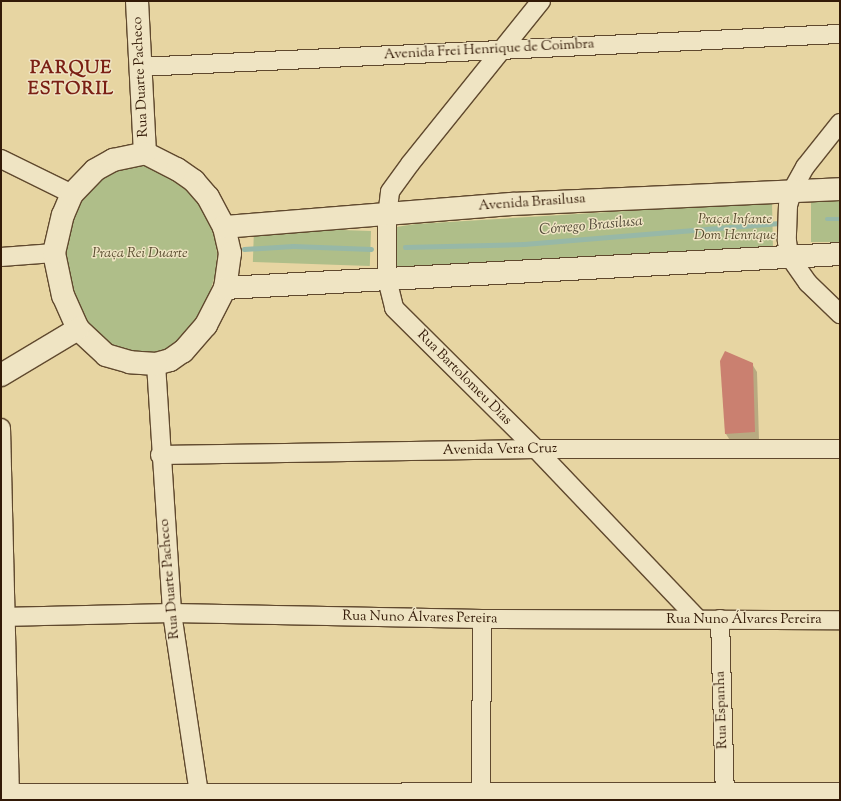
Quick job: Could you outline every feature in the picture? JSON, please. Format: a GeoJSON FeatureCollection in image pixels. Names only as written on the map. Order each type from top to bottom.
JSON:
{"type":"FeatureCollection","features":[{"type":"Feature","properties":{"kind":"street","name":"Rua Duarte Pacheco"},"geometry":{"type":"LineString","coordinates":[[137,1],[139,67],[145,153]]}},
{"type":"Feature","properties":{"kind":"street","name":"Rua Bartolomeu Dias"},"geometry":{"type":"LineString","coordinates":[[541,1],[501,49],[390,192],[387,216],[387,279],[394,308],[536,449],[698,619]]}},
{"type":"Feature","properties":{"kind":"street","name":"Avenida Frei Henrique de Coimbra"},"geometry":{"type":"LineString","coordinates":[[139,67],[840,34]]}},
{"type":"Feature","properties":{"kind":"street"},"geometry":{"type":"LineString","coordinates":[[840,123],[805,167],[793,189],[788,205],[789,256],[808,283],[840,314]]}},
{"type":"Feature","properties":{"kind":"street"},"geometry":{"type":"LineString","coordinates":[[145,153],[163,160],[194,181],[208,197],[224,227],[230,253],[225,288],[218,306],[196,338],[170,360],[156,364],[130,362],[106,355],[78,329],[62,296],[54,253],[63,215],[72,194],[95,170],[112,160],[145,153]]}},
{"type":"Feature","properties":{"kind":"street"},"geometry":{"type":"LineString","coordinates":[[1,159],[72,194]]}},
{"type":"Feature","properties":{"kind":"street","name":"Avenida Brasilusa"},"geometry":{"type":"LineString","coordinates":[[224,227],[387,216],[512,204],[793,189],[840,188]]}},
{"type":"Feature","properties":{"kind":"street"},"geometry":{"type":"LineString","coordinates":[[1,257],[54,253]]}},
{"type":"Feature","properties":{"kind":"street"},"geometry":{"type":"LineString","coordinates":[[225,288],[840,254]]}},
{"type":"Feature","properties":{"kind":"street"},"geometry":{"type":"LineString","coordinates":[[1,375],[78,329]]}},
{"type":"Feature","properties":{"kind":"street","name":"Rua Duarte Pacheco"},"geometry":{"type":"LineString","coordinates":[[156,364],[160,455],[172,613],[199,796]]}},
{"type":"Feature","properties":{"kind":"street"},"geometry":{"type":"LineString","coordinates":[[1,428],[7,795],[725,796],[840,792]]}},
{"type":"Feature","properties":{"kind":"street","name":"Avenida Vera Cruz"},"geometry":{"type":"LineString","coordinates":[[160,455],[536,449],[840,449]]}},
{"type":"Feature","properties":{"kind":"street","name":"Rua Nuno Álvares Pereira"},"geometry":{"type":"LineString","coordinates":[[4,617],[172,613],[482,619],[840,620]]}},
{"type":"Feature","properties":{"kind":"street"},"geometry":{"type":"LineString","coordinates":[[481,796],[482,619]]}},
{"type":"Feature","properties":{"kind":"street","name":"Rua Espanha"},"geometry":{"type":"LineString","coordinates":[[720,619],[725,796]]}},
{"type":"Feature","properties":{"kind":"green space","name":"Praça Rei Duarte"},"geometry":{"type":"Polygon","coordinates":[[[144,163],[158,166],[202,201],[214,231],[217,253],[216,272],[205,308],[184,338],[158,355],[141,356],[107,345],[85,320],[71,294],[61,256],[69,219],[83,194],[109,171],[144,163]]]}},
{"type":"Feature","properties":{"kind":"green space"},"geometry":{"type":"Polygon","coordinates":[[[811,194],[840,194],[840,242],[811,242],[811,194]]]}},
{"type":"Feature","properties":{"kind":"green space","name":"Praça Infante Dom Henrique"},"geometry":{"type":"Polygon","coordinates":[[[772,202],[773,250],[396,268],[393,262],[396,227],[416,224],[772,202]]]}},
{"type":"Feature","properties":{"kind":"green space"},"geometry":{"type":"Polygon","coordinates":[[[254,227],[371,231],[370,266],[253,262],[254,227]]]}},
{"type":"Feature","properties":{"kind":"building"},"geometry":{"type":"Polygon","coordinates":[[[725,351],[753,363],[755,432],[725,434],[720,361],[725,351]]]}},
{"type":"Feature","properties":{"kind":"waterway","name":"Córrego Brasilusa"},"geometry":{"type":"LineString","coordinates":[[827,219],[840,219]]}},
{"type":"Feature","properties":{"kind":"waterway","name":"Córrego Brasilusa"},"geometry":{"type":"LineString","coordinates":[[405,247],[524,244],[779,223]]}},
{"type":"Feature","properties":{"kind":"waterway","name":"Córrego Brasilusa"},"geometry":{"type":"LineString","coordinates":[[244,249],[293,246],[371,249]]}},
{"type":"Feature","properties":{"kind":"district","name":"PARQUE ESTORIL"},"geometry":{"type":"Point","coordinates":[71,80]}}]}
